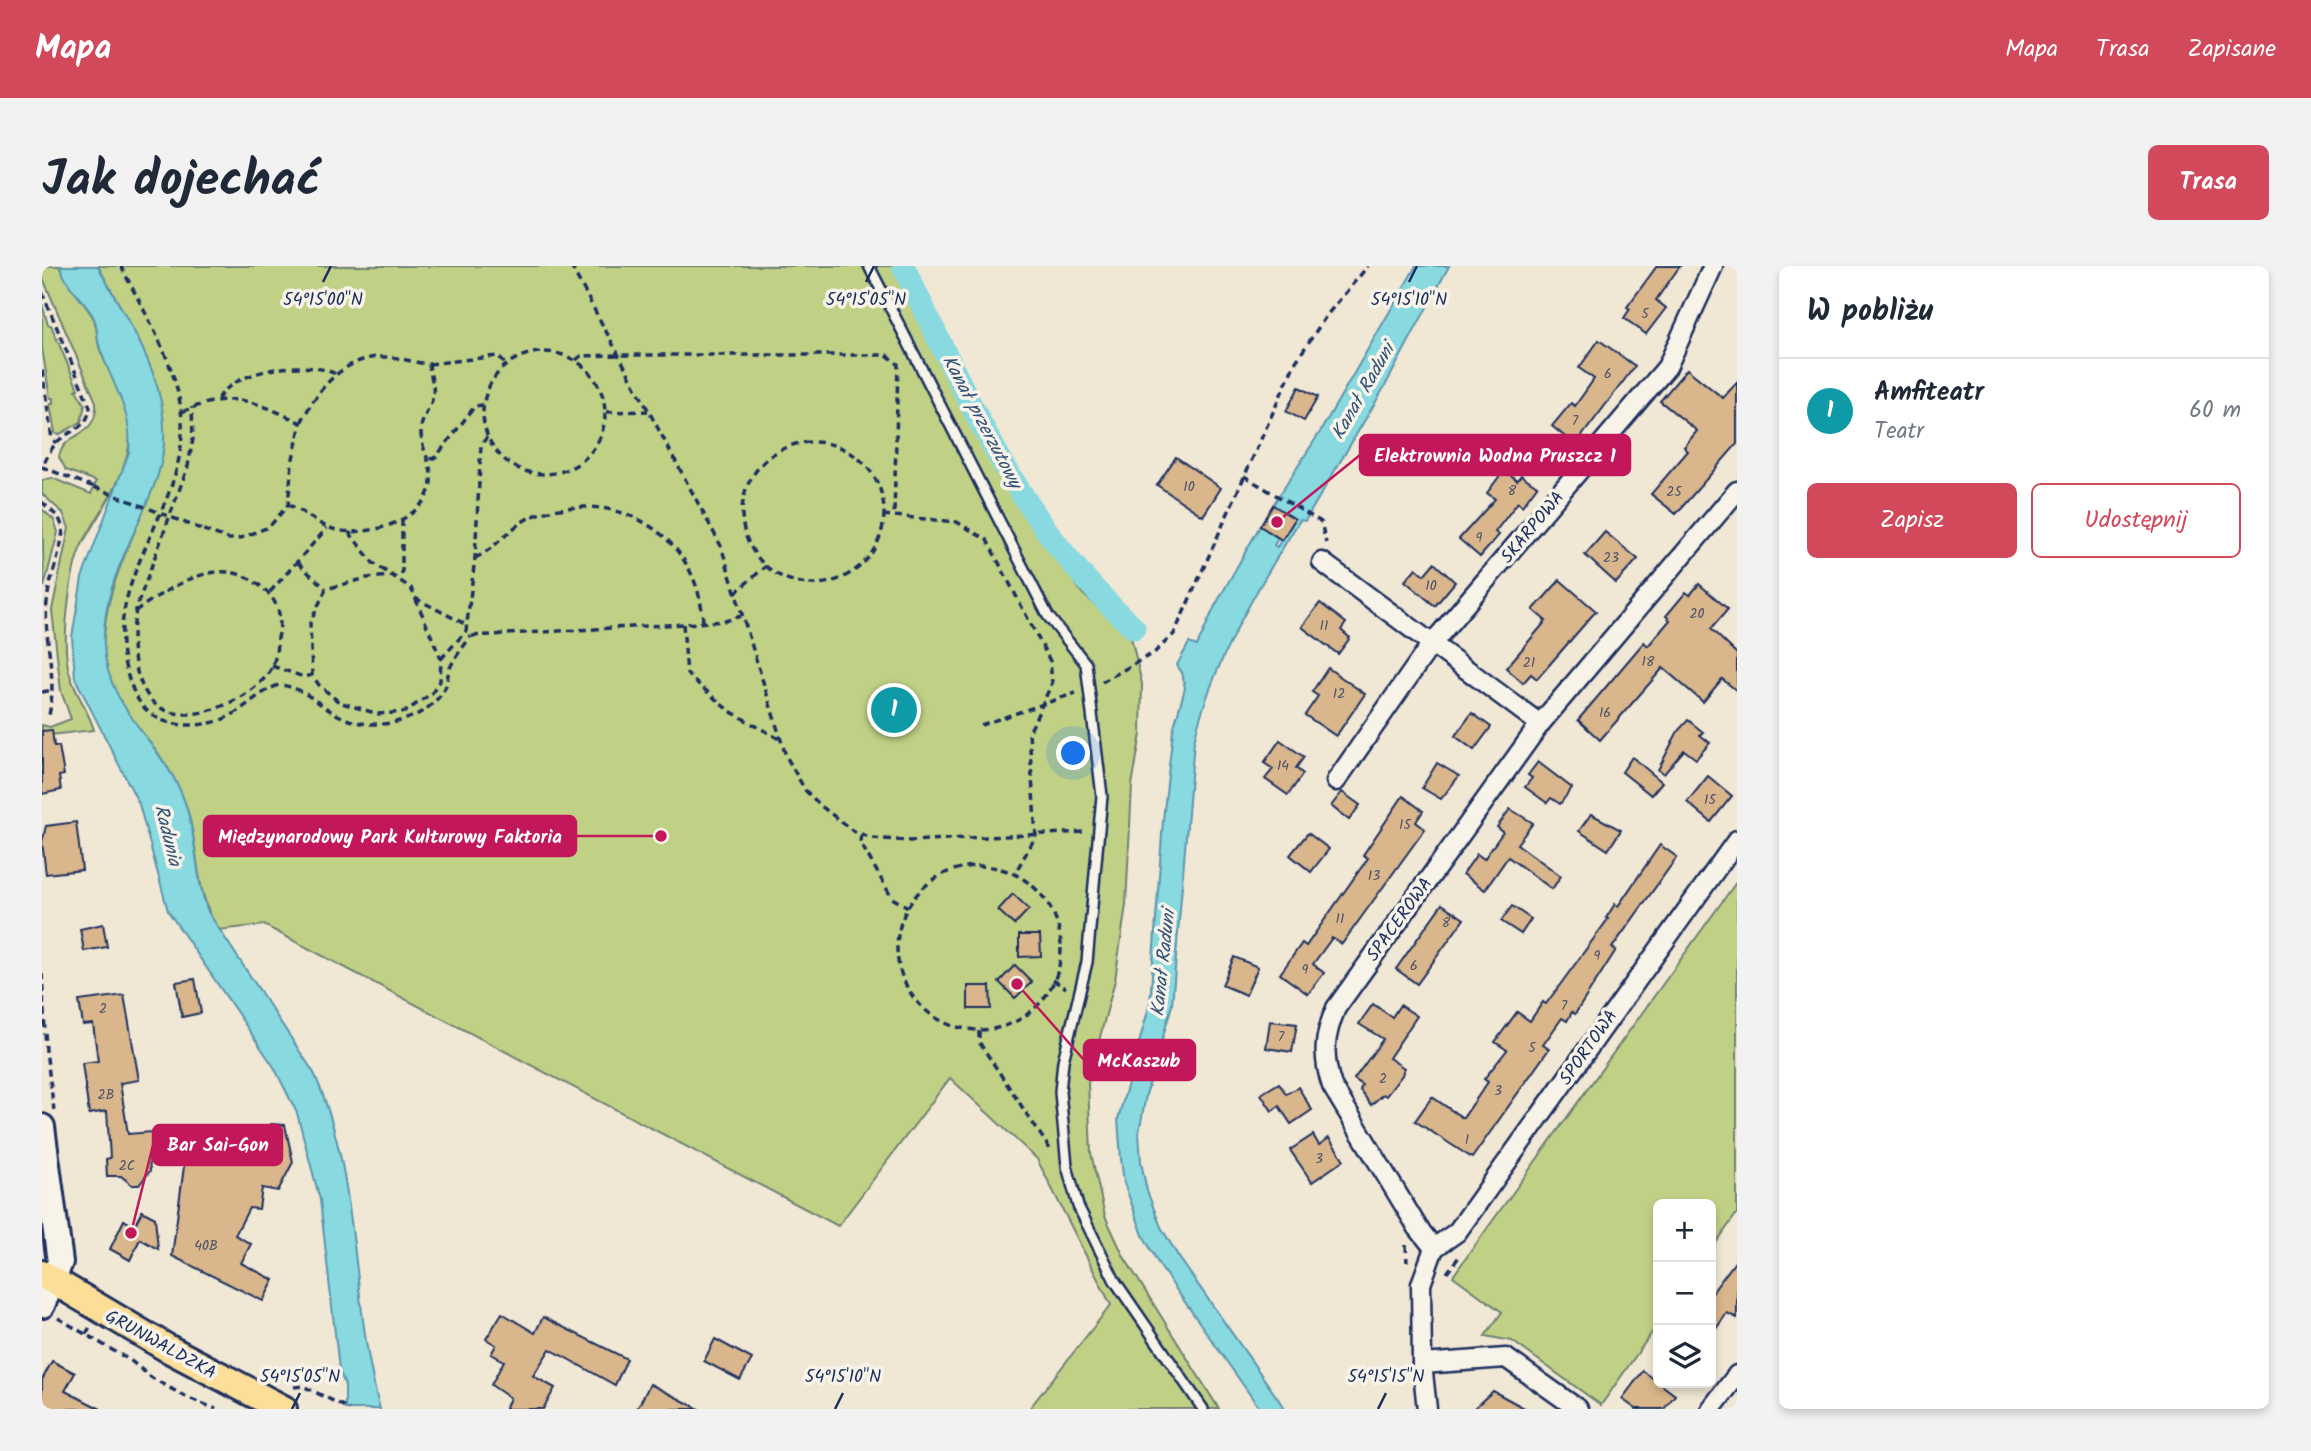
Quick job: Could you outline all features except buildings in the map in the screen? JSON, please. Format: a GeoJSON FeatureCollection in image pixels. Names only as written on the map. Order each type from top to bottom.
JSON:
{"type":"FeatureCollection","features":[{"type":"Feature","properties":{"kind":"main road"},"geometry":{"type":"LineString","coordinates":[[42,1127],[60,1262],[48,1294]]}},
{"type":"Feature","properties":{"kind":"main road","name":"GRUNWALDZKA"},"geometry":{"type":"LineString","coordinates":[[48,1294],[283,1409]]}},
{"type":"Feature","properties":{"kind":"street","name":"SKARPOWA"},"geometry":{"type":"LineString","coordinates":[[1336,781],[1430,646],[1667,367],[1713,266]]}},
{"type":"Feature","properties":{"kind":"street","name":"SPACEROWA"},"geometry":{"type":"LineString","coordinates":[[1434,1248],[1418,1228],[1332,1086],[1325,1065],[1324,1045],[1336,1007],[1540,724],[1737,491]]}},
{"type":"Feature","properties":{"kind":"street"},"geometry":{"type":"LineString","coordinates":[[1322,562],[1430,646],[1540,724]]}},
{"type":"Feature","properties":{"kind":"street","name":"SPORTOWA"},"geometry":{"type":"LineString","coordinates":[[1434,1248],[1457,1232],[1737,841]]}},
{"type":"Feature","properties":{"kind":"street"},"geometry":{"type":"LineString","coordinates":[[1427,1409],[1422,1364],[1421,1284],[1434,1248]]}},
{"type":"Feature","properties":{"kind":"street"},"geometry":{"type":"LineString","coordinates":[[1422,1364],[1506,1358],[1578,1409]]}},
{"type":"Feature","properties":{"kind":"street"},"geometry":{"type":"LineString","coordinates":[[1712,1409],[1737,1375]]}},
{"type":"Feature","properties":{"kind":"lane"},"geometry":{"type":"LineString","coordinates":[[869,266],[1048,615],[1086,664],[1102,796],[1087,962],[1063,1061],[1060,1092],[1067,1166],[1078,1206],[1115,1281],[1136,1317],[1203,1409]]}},
{"type":"Feature","properties":{"kind":"path"},"geometry":{"type":"LineString","coordinates":[[121,266],[170,370],[182,412],[178,460],[139,560],[121,628],[122,654],[128,679],[148,714],[167,722],[212,723],[233,715],[279,685],[300,689],[346,719],[365,723],[402,721],[427,707],[444,690],[451,665],[471,636]]}},
{"type":"Feature","properties":{"kind":"path"},"geometry":{"type":"LineString","coordinates":[[571,266],[721,546],[781,740],[805,790],[821,806],[861,834],[908,841],[1036,836],[1100,830]]}},
{"type":"Feature","properties":{"kind":"path"},"geometry":{"type":"LineString","coordinates":[[981,725],[1090,689],[1155,652],[1174,634],[1295,363],[1326,316],[1368,266]]}},
{"type":"Feature","properties":{"kind":"path"},"geometry":{"type":"LineString","coordinates":[[42,292],[90,407],[89,416],[82,427],[56,443],[42,467],[229,539],[253,536],[269,527],[288,505],[292,463],[301,423],[321,389],[336,374],[369,358],[396,358],[429,364],[498,356],[506,365]]}},
{"type":"Feature","properties":{"kind":"path"},"geometry":{"type":"LineString","coordinates":[[540,352],[559,353],[576,360],[598,382],[606,412],[603,433],[593,452],[576,466],[557,474],[535,474],[515,468],[498,455],[487,437],[484,405],[491,383],[506,365],[522,356],[540,352]]}},
{"type":"Feature","properties":{"kind":"path"},"geometry":{"type":"LineString","coordinates":[[576,360],[581,356],[620,355],[892,357],[898,364],[894,516]]}},
{"type":"Feature","properties":{"kind":"path"},"geometry":{"type":"LineString","coordinates":[[288,505],[302,510],[327,527],[349,532],[402,520],[417,507],[429,491],[429,460],[421,429],[434,391],[429,364]]}},
{"type":"Feature","properties":{"kind":"path"},"geometry":{"type":"LineString","coordinates":[[218,399],[230,384],[259,373],[300,366],[324,368],[336,374]]}},
{"type":"Feature","properties":{"kind":"path"},"geometry":{"type":"LineString","coordinates":[[42,370],[52,439],[56,443]]}},
{"type":"Feature","properties":{"kind":"path"},"geometry":{"type":"LineString","coordinates":[[182,412],[218,399],[256,401],[301,423]]}},
{"type":"Feature","properties":{"kind":"path"},"geometry":{"type":"LineString","coordinates":[[429,460],[436,457],[475,406],[484,405]]}},
{"type":"Feature","properties":{"kind":"path"},"geometry":{"type":"LineString","coordinates":[[135,611],[189,580],[220,571],[243,576],[270,592],[280,618],[272,666],[250,691],[218,709],[196,712],[165,709],[151,699],[136,665],[133,642],[135,611],[190,458],[192,407]]}},
{"type":"Feature","properties":{"kind":"path"},"geometry":{"type":"LineString","coordinates":[[606,412],[648,411]]}},
{"type":"Feature","properties":{"kind":"path"},"geometry":{"type":"LineString","coordinates":[[487,437],[481,445],[475,558],[465,624],[466,631],[471,636],[683,624],[741,616]]}},
{"type":"Feature","properties":{"kind":"path"},"geometry":{"type":"LineString","coordinates":[[822,442],[850,452],[872,474],[881,495],[883,515],[874,548],[853,571],[839,578],[808,583],[793,581],[766,566],[748,542],[742,512],[744,498],[756,470],[779,451],[800,443],[822,442]]}},
{"type":"Feature","properties":{"kind":"path"},"geometry":{"type":"LineString","coordinates":[[1244,476],[1321,523],[1325,533],[1326,555],[1322,562]]}},
{"type":"Feature","properties":{"kind":"path"},"geometry":{"type":"LineString","coordinates":[[42,502],[59,518],[63,528],[47,598],[46,617],[54,691],[49,715]]}},
{"type":"Feature","properties":{"kind":"path"},"geometry":{"type":"LineString","coordinates":[[475,558],[484,554],[516,526],[544,513],[590,507],[633,516],[663,535],[687,563],[699,593],[703,622]]}},
{"type":"Feature","properties":{"kind":"path"},"geometry":{"type":"LineString","coordinates":[[883,515],[957,522],[987,540],[1050,661],[1052,683],[1031,724],[1028,748],[1036,836],[1015,873]]}},
{"type":"Feature","properties":{"kind":"path"},"geometry":{"type":"LineString","coordinates":[[402,520],[402,582]]}},
{"type":"Feature","properties":{"kind":"path"},"geometry":{"type":"LineString","coordinates":[[270,592],[299,563],[327,527]]}},
{"type":"Feature","properties":{"kind":"path"},"geometry":{"type":"LineString","coordinates":[[349,532],[373,563],[411,588],[441,659],[440,681],[432,692],[414,707],[390,715],[364,712],[339,702],[312,676],[310,623],[326,589],[367,578],[391,576]]}},
{"type":"Feature","properties":{"kind":"path"},"geometry":{"type":"LineString","coordinates":[[299,563],[326,589]]}},
{"type":"Feature","properties":{"kind":"path"},"geometry":{"type":"LineString","coordinates":[[735,593],[766,566]]}},
{"type":"Feature","properties":{"kind":"path"},"geometry":{"type":"LineString","coordinates":[[42,591],[47,598]]}},
{"type":"Feature","properties":{"kind":"path"},"geometry":{"type":"LineString","coordinates":[[415,598],[465,624]]}},
{"type":"Feature","properties":{"kind":"path"},"geometry":{"type":"LineString","coordinates":[[683,624],[687,674],[727,710],[781,740]]}},
{"type":"Feature","properties":{"kind":"path"},"geometry":{"type":"LineString","coordinates":[[441,659],[466,631]]}},
{"type":"Feature","properties":{"kind":"path"},"geometry":{"type":"LineString","coordinates":[[272,666],[304,677],[312,676]]}},
{"type":"Feature","properties":{"kind":"path"},"geometry":{"type":"LineString","coordinates":[[42,692],[54,691]]}},
{"type":"Feature","properties":{"kind":"path"},"geometry":{"type":"LineString","coordinates":[[861,834],[860,842],[892,898],[908,907]]}},
{"type":"Feature","properties":{"kind":"path"},"geometry":{"type":"LineString","coordinates":[[960,867],[996,867],[1015,873],[1043,896],[1053,912],[1061,948],[1059,967],[1042,1001],[1028,1014],[1011,1023],[979,1030],[954,1026],[936,1018],[907,989],[900,970],[898,929],[908,907],[928,882],[960,867]]}},
{"type":"Feature","properties":{"kind":"path"},"geometry":{"type":"LineString","coordinates":[[979,1030],[979,1042],[986,1053],[1060,1166],[1067,1166]]}},
{"type":"Feature","properties":{"kind":"path"},"geometry":{"type":"LineString","coordinates":[[48,1294],[152,1378],[186,1397],[216,1409]]}},
{"type":"Feature","properties":{"kind":"path"},"geometry":{"type":"LineString","coordinates":[[332,1401],[349,1409]]}},
{"type":"Feature","properties":{"kind":"green space"},"geometry":{"type":"Polygon","coordinates":[[[42,266],[59,266],[93,318],[100,350],[127,413],[130,435],[120,477],[79,552],[69,600],[67,661],[75,688],[94,730],[42,736],[42,725],[50,727],[71,719],[61,691],[52,610],[69,528],[63,513],[42,494],[42,480],[52,478],[91,494],[96,481],[66,470],[59,457],[67,442],[92,423],[96,402],[42,276],[42,266]]]}},
{"type":"Feature","properties":{"kind":"green space"},"geometry":{"type":"Polygon","coordinates":[[[98,266],[898,266],[999,469],[1082,593],[1131,637],[1142,684],[1141,734],[1132,785],[1126,905],[1115,980],[1088,1083],[1091,1153],[1105,1216],[1124,1257],[1219,1409],[1029,1409],[1111,1305],[1037,1159],[950,1078],[838,1226],[264,925],[218,930],[204,898],[185,803],[176,782],[123,705],[106,664],[104,640],[107,609],[120,566],[158,475],[164,431],[162,406],[146,358],[98,266]]]}},
{"type":"Feature","properties":{"kind":"green space"},"geometry":{"type":"Polygon","coordinates":[[[42,304],[48,325],[51,325],[78,389],[76,390],[85,405],[81,422],[58,435],[55,433],[50,404],[53,404],[53,398],[50,398],[42,348],[42,304]]]}},
{"type":"Feature","properties":{"kind":"green space"},"geometry":{"type":"Polygon","coordinates":[[[42,509],[54,520],[58,532],[44,587],[42,509]]]}},
{"type":"Feature","properties":{"kind":"green space"},"geometry":{"type":"Polygon","coordinates":[[[1737,881],[1737,1213],[1716,1243],[1716,1199],[1653,1199],[1653,1331],[1601,1405],[1512,1341],[1485,1336],[1502,1312],[1453,1276],[1737,881]]]}},
{"type":"Feature","properties":{"kind":"water","name":"Radunia"},"geometry":{"type":"Polygon","coordinates":[[[60,266],[98,266],[146,358],[156,381],[162,406],[164,432],[160,467],[109,599],[104,629],[107,666],[122,703],[179,788],[193,834],[208,912],[314,1073],[329,1113],[348,1196],[370,1367],[380,1409],[345,1409],[345,1386],[339,1369],[320,1200],[297,1113],[274,1067],[168,911],[139,804],[75,678],[72,637],[82,578],[129,452],[129,437],[125,411],[100,348],[95,319],[66,280],[60,266]]]}},
{"type":"Feature","properties":{"kind":"water"},"geometry":{"type":"Polygon","coordinates":[[[898,266],[910,266],[942,329],[932,333],[898,266]]]}},
{"type":"Feature","properties":{"kind":"water","name":"Kanał Raduni"},"geometry":{"type":"Polygon","coordinates":[[[1416,266],[1449,266],[1385,386],[1305,521],[1300,520],[1268,572],[1238,626],[1224,654],[1202,712],[1194,741],[1172,1005],[1146,1095],[1139,1133],[1147,1191],[1161,1227],[1178,1256],[1285,1409],[1260,1409],[1159,1265],[1143,1235],[1124,1183],[1121,1159],[1118,1119],[1150,1003],[1163,820],[1173,730],[1185,688],[1177,665],[1189,643],[1197,646],[1215,606],[1260,526],[1278,538],[1274,545],[1277,547],[1294,519],[1273,505],[1320,432],[1416,266]]]}},
{"type":"Feature","properties":{"kind":"waterway","name":"Kanał przerzutowy"},"geometry":{"type":"LineString","coordinates":[[903,266],[975,413],[1028,504],[1094,589],[1134,628]]}},
{"type":"Feature","properties":{"kind":"place","name":"Elektrownia Wodna Pruszcz 1"},"geometry":{"type":"Point","coordinates":[1277,522]}},
{"type":"Feature","properties":{"kind":"place","name":"Amfiteatr"},"geometry":{"type":"Point","coordinates":[894,710]}},
{"type":"Feature","properties":{"kind":"place","name":"Międzynarodowy Park Kulturowy Faktoria"},"geometry":{"type":"Point","coordinates":[661,836]}},
{"type":"Feature","properties":{"kind":"place","name":"McKaszub"},"geometry":{"type":"Point","coordinates":[1017,984]}},
{"type":"Feature","properties":{"kind":"place","name":"Bar Sai-Gon"},"geometry":{"type":"Point","coordinates":[131,1233]}}]}
